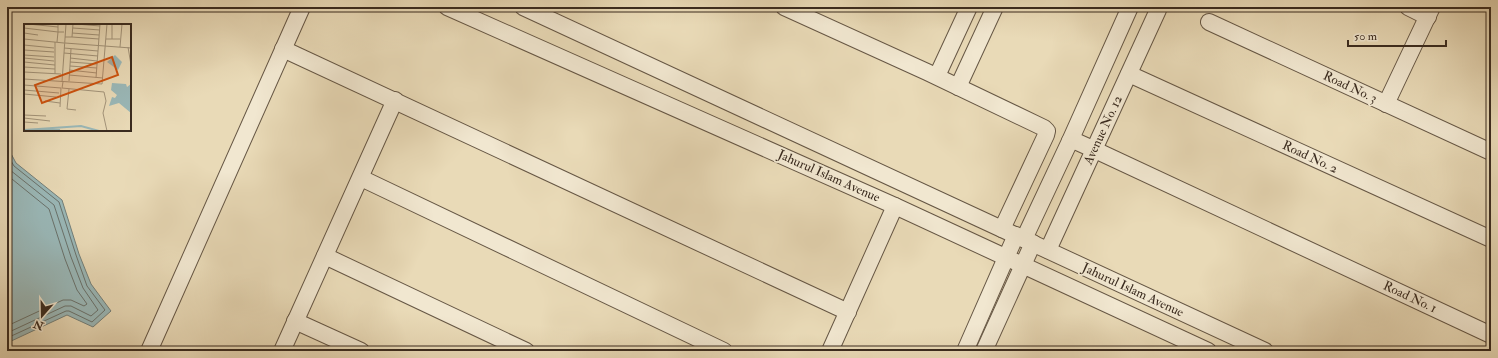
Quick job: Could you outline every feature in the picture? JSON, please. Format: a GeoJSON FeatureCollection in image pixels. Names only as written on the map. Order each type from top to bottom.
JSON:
{"type":"FeatureCollection","features":[{"type":"Feature","properties":{"kind":"street"},"geometry":{"type":"LineString","coordinates":[[149,351],[302,7]]}},
{"type":"Feature","properties":{"kind":"street","name":"Jahurul Islam Avenue"},"geometry":{"type":"LineString","coordinates":[[447,7],[895,206],[1208,351]]}},
{"type":"Feature","properties":{"kind":"street","name":"Jahurul Islam Avenue"},"geometry":{"type":"LineString","coordinates":[[523,7],[1265,351]]}},
{"type":"Feature","properties":{"kind":"street"},"geometry":{"type":"LineString","coordinates":[[784,7],[937,76],[1044,128],[1047,131],[1019,237]]}},
{"type":"Feature","properties":{"kind":"street"},"geometry":{"type":"LineString","coordinates":[[937,76],[969,7]]}},
{"type":"Feature","properties":{"kind":"street"},"geometry":{"type":"LineString","coordinates":[[958,87],[995,7]]}},
{"type":"Feature","properties":{"kind":"street","name":"Avenue No. 12"},"geometry":{"type":"LineString","coordinates":[[965,351],[1007,258],[1070,141],[1130,7]]}},
{"type":"Feature","properties":{"kind":"street"},"geometry":{"type":"LineString","coordinates":[[1386,104],[1430,12],[1408,7]]}},
{"type":"Feature","properties":{"kind":"street","name":"Avenue No. 12"},"geometry":{"type":"LineString","coordinates":[[1048,250],[1158,10]]}},
{"type":"Feature","properties":{"kind":"street","name":"Road No. 3"},"geometry":{"type":"LineString","coordinates":[[1209,22],[1491,152]]}},
{"type":"Feature","properties":{"kind":"street"},"geometry":{"type":"LineString","coordinates":[[284,49],[848,312]]}},
{"type":"Feature","properties":{"kind":"street","name":"Road No. 2"},"geometry":{"type":"LineString","coordinates":[[1129,74],[1491,239]]}},
{"type":"Feature","properties":{"kind":"street"},"geometry":{"type":"LineString","coordinates":[[282,351],[395,100]]}},
{"type":"Feature","properties":{"kind":"street","name":"Road No. 1"},"geometry":{"type":"LineString","coordinates":[[1070,141],[1075,141],[1095,150],[1491,335]]}},
{"type":"Feature","properties":{"kind":"street"},"geometry":{"type":"LineString","coordinates":[[360,178],[724,351]]}},
{"type":"Feature","properties":{"kind":"street"},"geometry":{"type":"LineString","coordinates":[[830,351],[895,206]]}},
{"type":"Feature","properties":{"kind":"street","name":"Avenue No. 12"},"geometry":{"type":"LineString","coordinates":[[984,351],[1022,265],[1019,237]]}},
{"type":"Feature","properties":{"kind":"street"},"geometry":{"type":"LineString","coordinates":[[325,256],[526,351]]}},
{"type":"Feature","properties":{"kind":"street"},"geometry":{"type":"LineString","coordinates":[[295,321],[361,351]]}},
{"type":"Feature","properties":{"kind":"water"},"geometry":{"type":"Polygon","coordinates":[[[7,146],[16,163],[62,200],[79,254],[91,284],[111,311],[93,327],[67,315],[7,343],[7,146]]]}}]}
